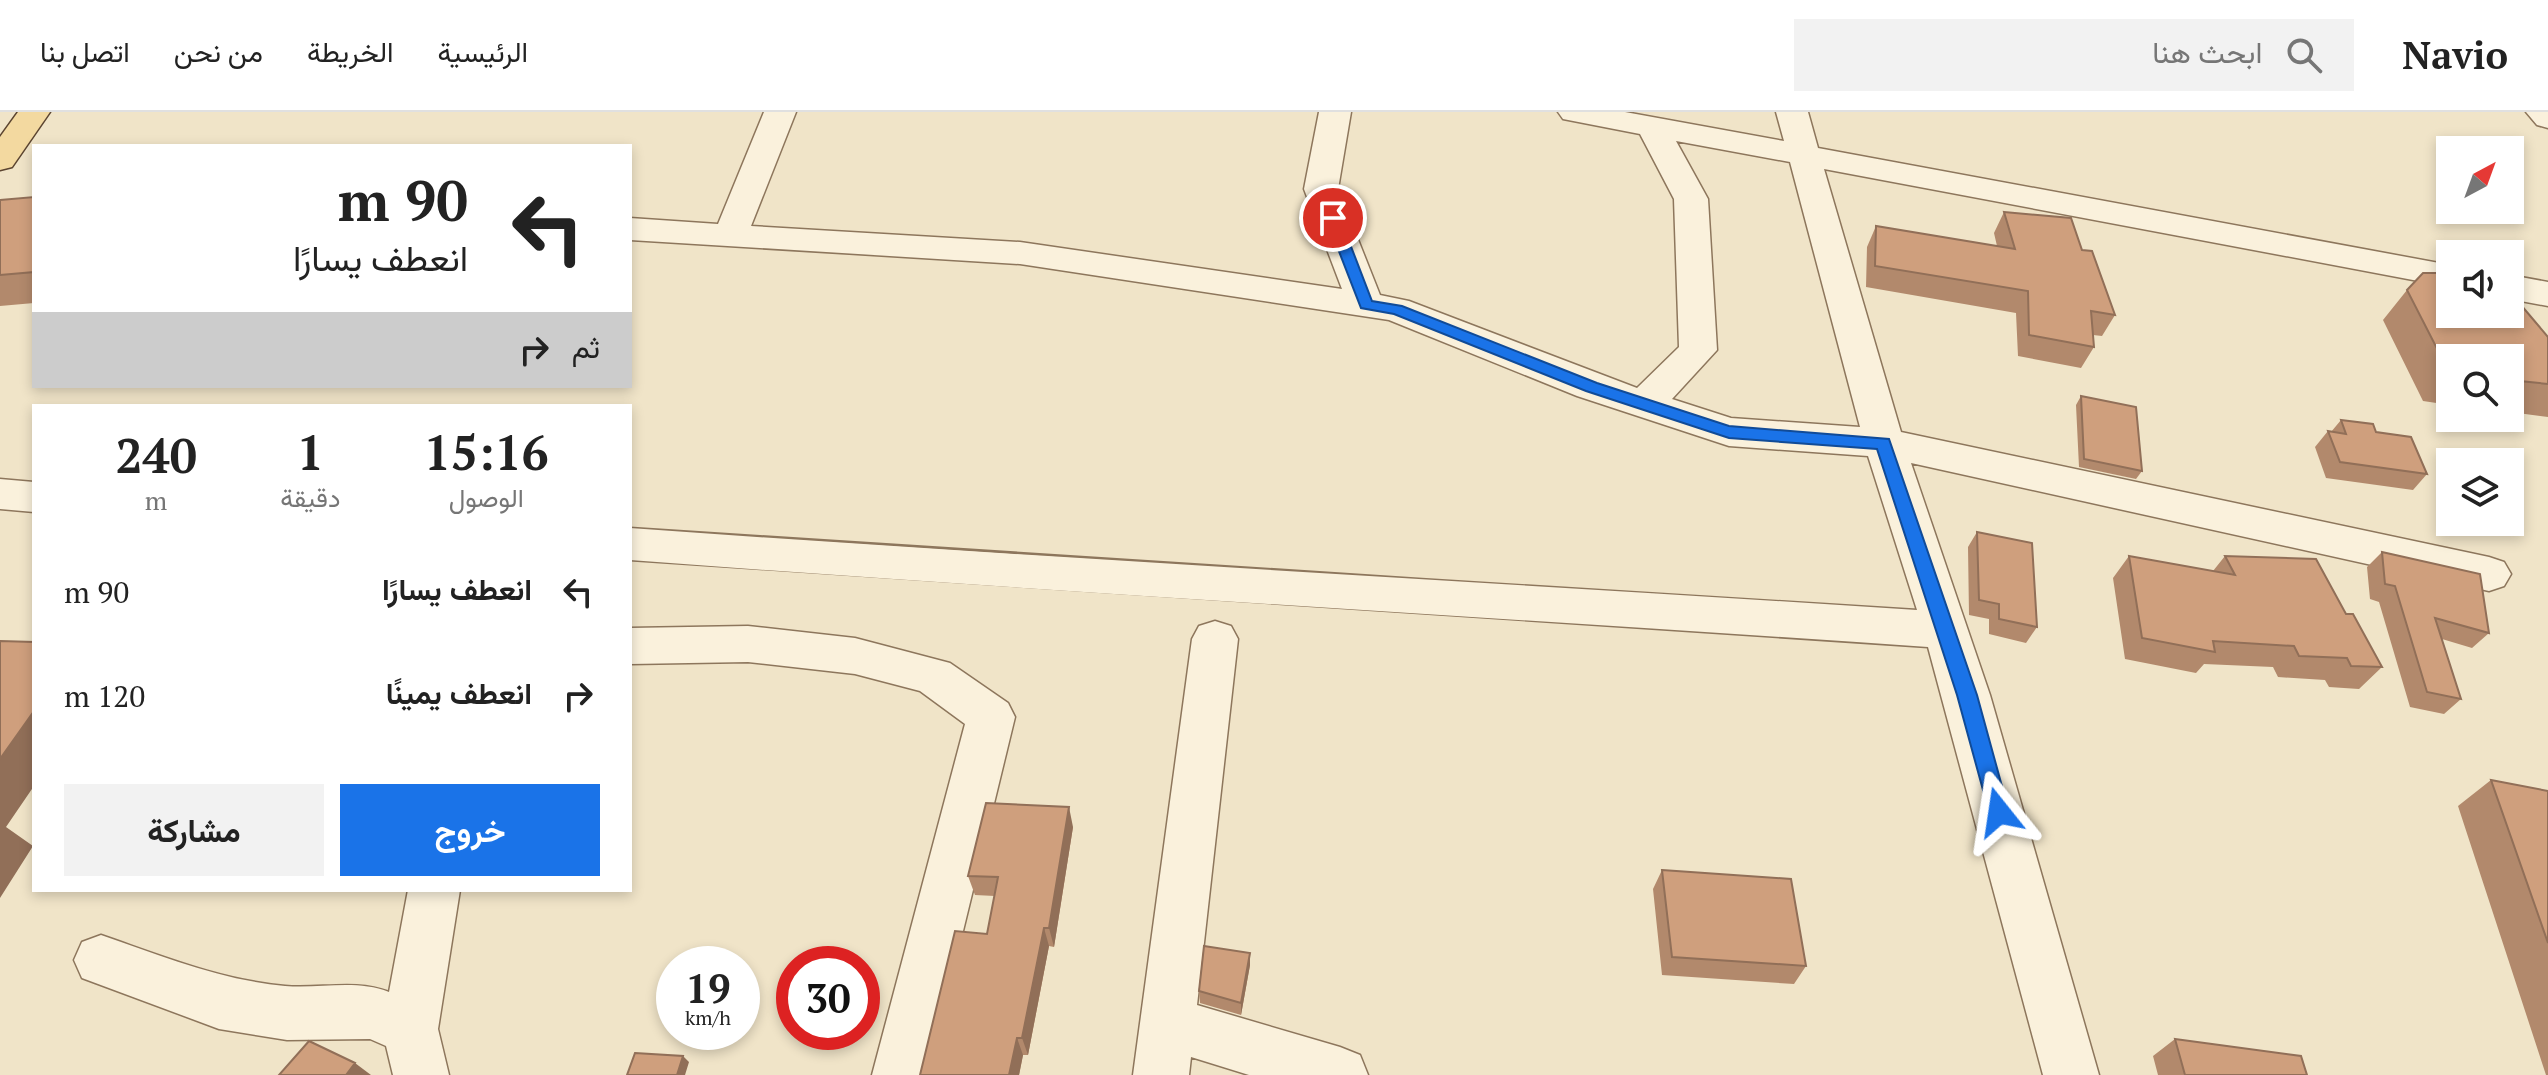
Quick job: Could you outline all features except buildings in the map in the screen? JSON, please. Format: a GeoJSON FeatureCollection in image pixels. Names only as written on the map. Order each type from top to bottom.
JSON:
{"type":"FeatureCollection","features":[{"type":"Feature","properties":{"kind":"main road"},"geometry":{"type":"LineString","coordinates":[[0,160],[34,112]]}},
{"type":"Feature","properties":{"kind":"street"},"geometry":{"type":"LineString","coordinates":[[730,236],[780,112]]}},
{"type":"Feature","properties":{"kind":"street"},"geometry":{"type":"LineString","coordinates":[[1335,112],[1321,189],[1366,305]]}},
{"type":"Feature","properties":{"kind":"street"},"geometry":{"type":"LineString","coordinates":[[1574,112],[2436,273]]}},
{"type":"Feature","properties":{"kind":"street"},"geometry":{"type":"LineString","coordinates":[[1792,112],[1884,443],[1967,695],[2071,1075]]}},
{"type":"Feature","properties":{"kind":"street"},"geometry":{"type":"LineString","coordinates":[[2542,112],[2548,118]]}},
{"type":"Feature","properties":{"kind":"street"},"geometry":{"type":"LineString","coordinates":[[1645,404],[1698,350],[1691,199],[1652,127]]}},
{"type":"Feature","properties":{"kind":"street"},"geometry":{"type":"LineString","coordinates":[[632,229],[1020,253],[1396,309],[1645,404],[1729,432],[1884,443],[2489,574]]}},
{"type":"Feature","properties":{"kind":"street"},"geometry":{"type":"LineString","coordinates":[[2524,290],[2548,294]]}},
{"type":"Feature","properties":{"kind":"street"},"geometry":{"type":"LineString","coordinates":[[632,544],[982,570],[1238,583],[1946,630]]}},
{"type":"Feature","properties":{"kind":"street"},"geometry":{"type":"LineString","coordinates":[[1215,639],[1164,1049],[1340,1075]]}},
{"type":"Feature","properties":{"kind":"street"},"geometry":{"type":"LineString","coordinates":[[632,646],[748,644],[855,656],[934,676],[991,717],[900,1075]]}},
{"type":"Feature","properties":{"kind":"street"},"geometry":{"type":"LineString","coordinates":[[416,1052],[434,892]]}},
{"type":"Feature","properties":{"kind":"street"},"geometry":{"type":"LineString","coordinates":[[101,960],[219,1003],[287,1013],[372,1012],[416,1052]]}},
{"type":"Feature","properties":{"kind":"route"},"geometry":{"type":"LineString","coordinates":[[1333,218],[1366,305],[1396,309],[1591,387],[1729,432],[1884,443],[1967,695],[1999,812]]}}]}
